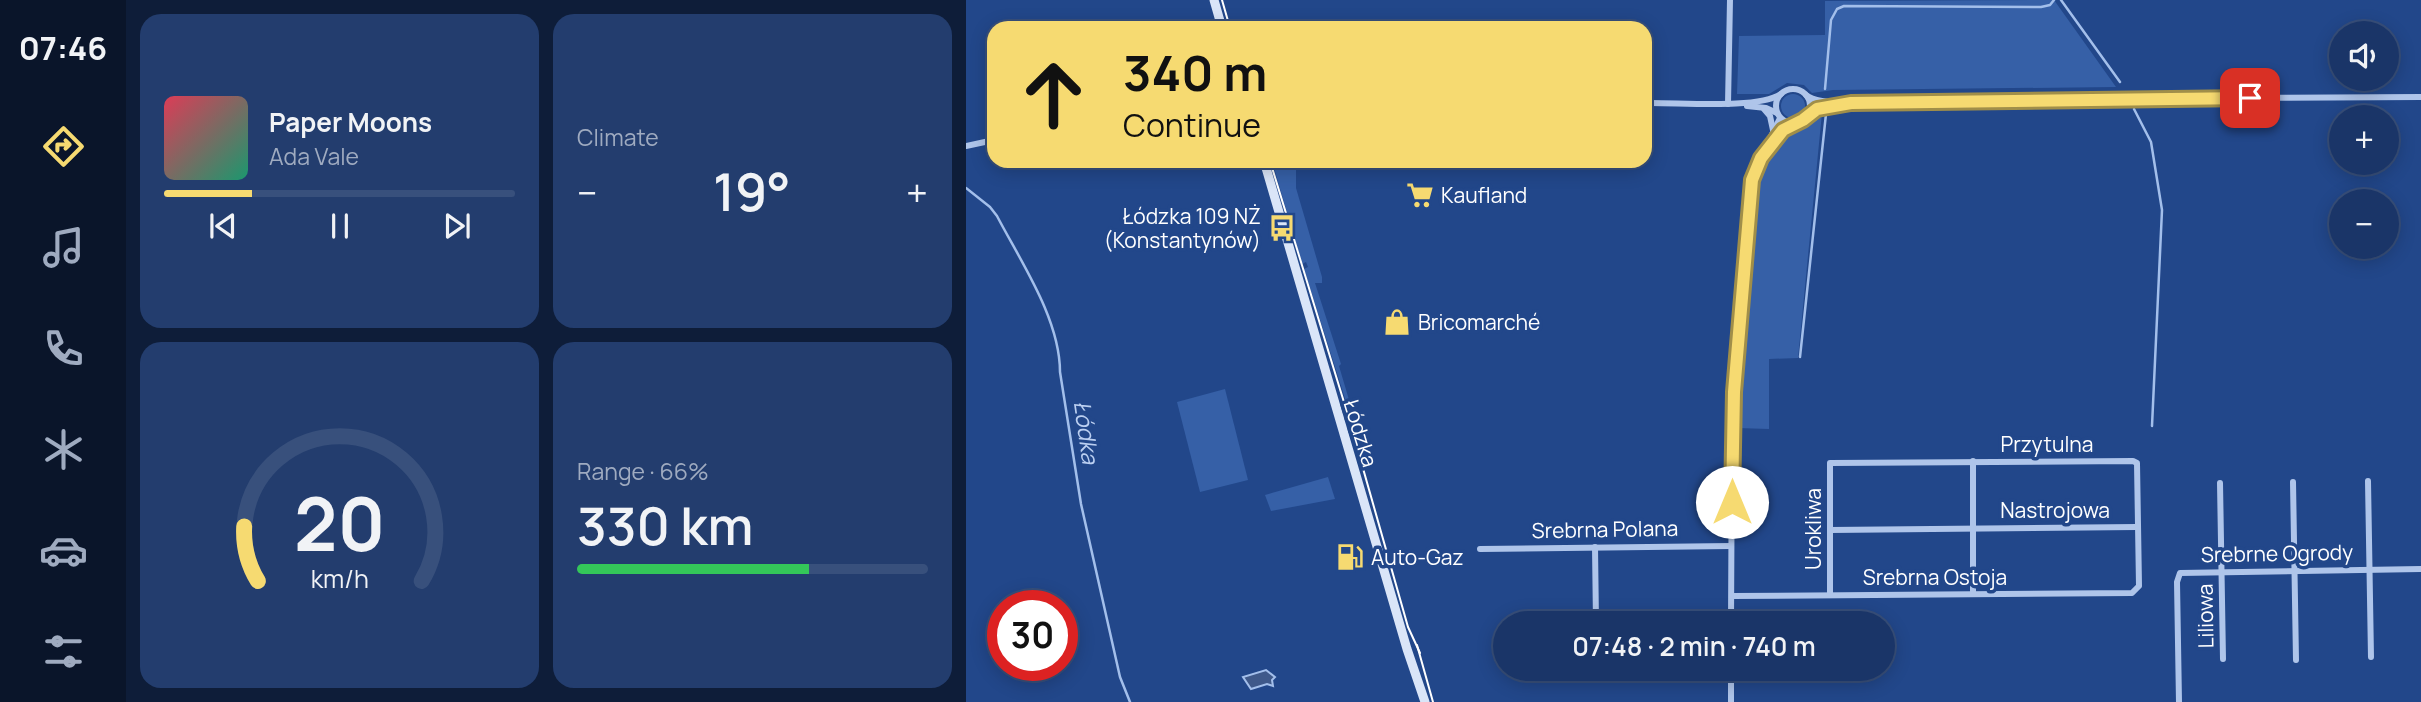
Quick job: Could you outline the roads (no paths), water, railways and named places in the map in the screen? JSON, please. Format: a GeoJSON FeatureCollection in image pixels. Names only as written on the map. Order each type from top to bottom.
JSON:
{"type":"FeatureCollection","features":[{"type":"Feature","properties":{"kind":"main road"},"geometry":{"type":"LineString","coordinates":[[1214,0],[1220,21]]}},
{"type":"Feature","properties":{"kind":"main road","name":"Łódzka"},"geometry":{"type":"LineString","coordinates":[[1264,168],[1403,637],[1425,702]]}},
{"type":"Feature","properties":{"kind":"street"},"geometry":{"type":"LineString","coordinates":[[1730,0],[1731,104]]}},
{"type":"Feature","properties":{"kind":"street"},"geometry":{"type":"LineString","coordinates":[[1652,103],[1731,104],[1766,101],[1794,89],[1818,101],[1851,103],[2421,97]]}},
{"type":"Feature","properties":{"kind":"street"},"geometry":{"type":"LineString","coordinates":[[1731,611],[1734,392],[1751,187],[1754,173],[1779,116],[1776,102],[1781,94]]}},
{"type":"Feature","properties":{"kind":"street"},"geometry":{"type":"LineString","coordinates":[[1805,118],[1810,109],[1806,95]]}},
{"type":"Feature","properties":{"kind":"street"},"geometry":{"type":"LineString","coordinates":[[1761,158],[1783,130],[1817,109],[1851,103]]}},
{"type":"Feature","properties":{"kind":"street"},"geometry":{"type":"LineString","coordinates":[[1731,104],[1762,108],[1785,122],[1794,124]]}},
{"type":"Feature","properties":{"kind":"street"},"geometry":{"type":"LineString","coordinates":[[1762,108],[1770,116],[1773,130]]}},
{"type":"Feature","properties":{"kind":"street"},"geometry":{"type":"LineString","coordinates":[[966,146],[987,142]]}},
{"type":"Feature","properties":{"kind":"street","name":"Nastrojowa"},"geometry":{"type":"LineString","coordinates":[[1973,461],[1973,594]]}},
{"type":"Feature","properties":{"kind":"street","name":"Przytulna"},"geometry":{"type":"LineString","coordinates":[[1830,463],[2135,461],[2137,590]]}},
{"type":"Feature","properties":{"kind":"street","name":"Urokliwa"},"geometry":{"type":"LineString","coordinates":[[1830,463],[1830,595]]}},
{"type":"Feature","properties":{"kind":"street"},"geometry":{"type":"LineString","coordinates":[[2368,481],[2371,657]]}},
{"type":"Feature","properties":{"kind":"street"},"geometry":{"type":"LineString","coordinates":[[2293,482],[2296,660]]}},
{"type":"Feature","properties":{"kind":"street","name":"Liliowa"},"geometry":{"type":"LineString","coordinates":[[2220,483],[2223,659]]}},
{"type":"Feature","properties":{"kind":"street","name":"Nastrojowa"},"geometry":{"type":"LineString","coordinates":[[1830,530],[2137,527]]}},
{"type":"Feature","properties":{"kind":"street","name":"Srebrna Polana"},"geometry":{"type":"LineString","coordinates":[[1480,549],[1731,546]]}},
{"type":"Feature","properties":{"kind":"street"},"geometry":{"type":"LineString","coordinates":[[1595,547],[1596,611]]}},
{"type":"Feature","properties":{"kind":"street","name":"Srebrne Ogrody"},"geometry":{"type":"LineString","coordinates":[[2179,702],[2178,574],[2221,571],[2421,569]]}},
{"type":"Feature","properties":{"kind":"street","name":"Srebrna Ostoja"},"geometry":{"type":"LineString","coordinates":[[1732,596],[2132,593],[2137,590]]}},
{"type":"Feature","properties":{"kind":"street"},"geometry":{"type":"LineString","coordinates":[[1731,681],[1731,702]]}},
{"type":"Feature","properties":{"kind":"waterway"},"geometry":{"type":"LineString","coordinates":[[1825,89],[1831,20],[1837,9],[1844,6],[2041,7],[2050,5],[2054,0]]}},
{"type":"Feature","properties":{"kind":"waterway"},"geometry":{"type":"LineString","coordinates":[[2061,0],[2120,82]]}},
{"type":"Feature","properties":{"kind":"waterway"},"geometry":{"type":"LineString","coordinates":[[2134,109],[2151,142],[2162,210],[2152,426]]}},
{"type":"Feature","properties":{"kind":"waterway"},"geometry":{"type":"LineString","coordinates":[[1800,357],[1826,114]]}},
{"type":"Feature","properties":{"kind":"waterway","name":"Łódka"},"geometry":{"type":"LineString","coordinates":[[966,188],[997,216],[1038,291],[1054,332],[1081,504],[1120,677],[1130,702]]}},
{"type":"Feature","properties":{"kind":"tram line"},"geometry":{"type":"LineString","coordinates":[[1222,0],[1228,21]]}},
{"type":"Feature","properties":{"kind":"tram line"},"geometry":{"type":"LineString","coordinates":[[1272,168],[1347,412],[1408,627],[1420,653]]}},
{"type":"Feature","properties":{"kind":"tram line"},"geometry":{"type":"LineString","coordinates":[[1417,645],[1433,702]]}},
{"type":"Feature","properties":{"kind":"place","name":"Kaufland"},"geometry":{"type":"Point","coordinates":[1420,195]}},
{"type":"Feature","properties":{"kind":"place","name":"Łódzka 109 NŻ (Konstantynów)"},"geometry":{"type":"Point","coordinates":[1282,228]}},
{"type":"Feature","properties":{"kind":"place","name":"Bricomarché"},"geometry":{"type":"Point","coordinates":[1397,322]}},
{"type":"Feature","properties":{"kind":"place","name":"Auto-Gaz"},"geometry":{"type":"Point","coordinates":[1350,557]}}]}
